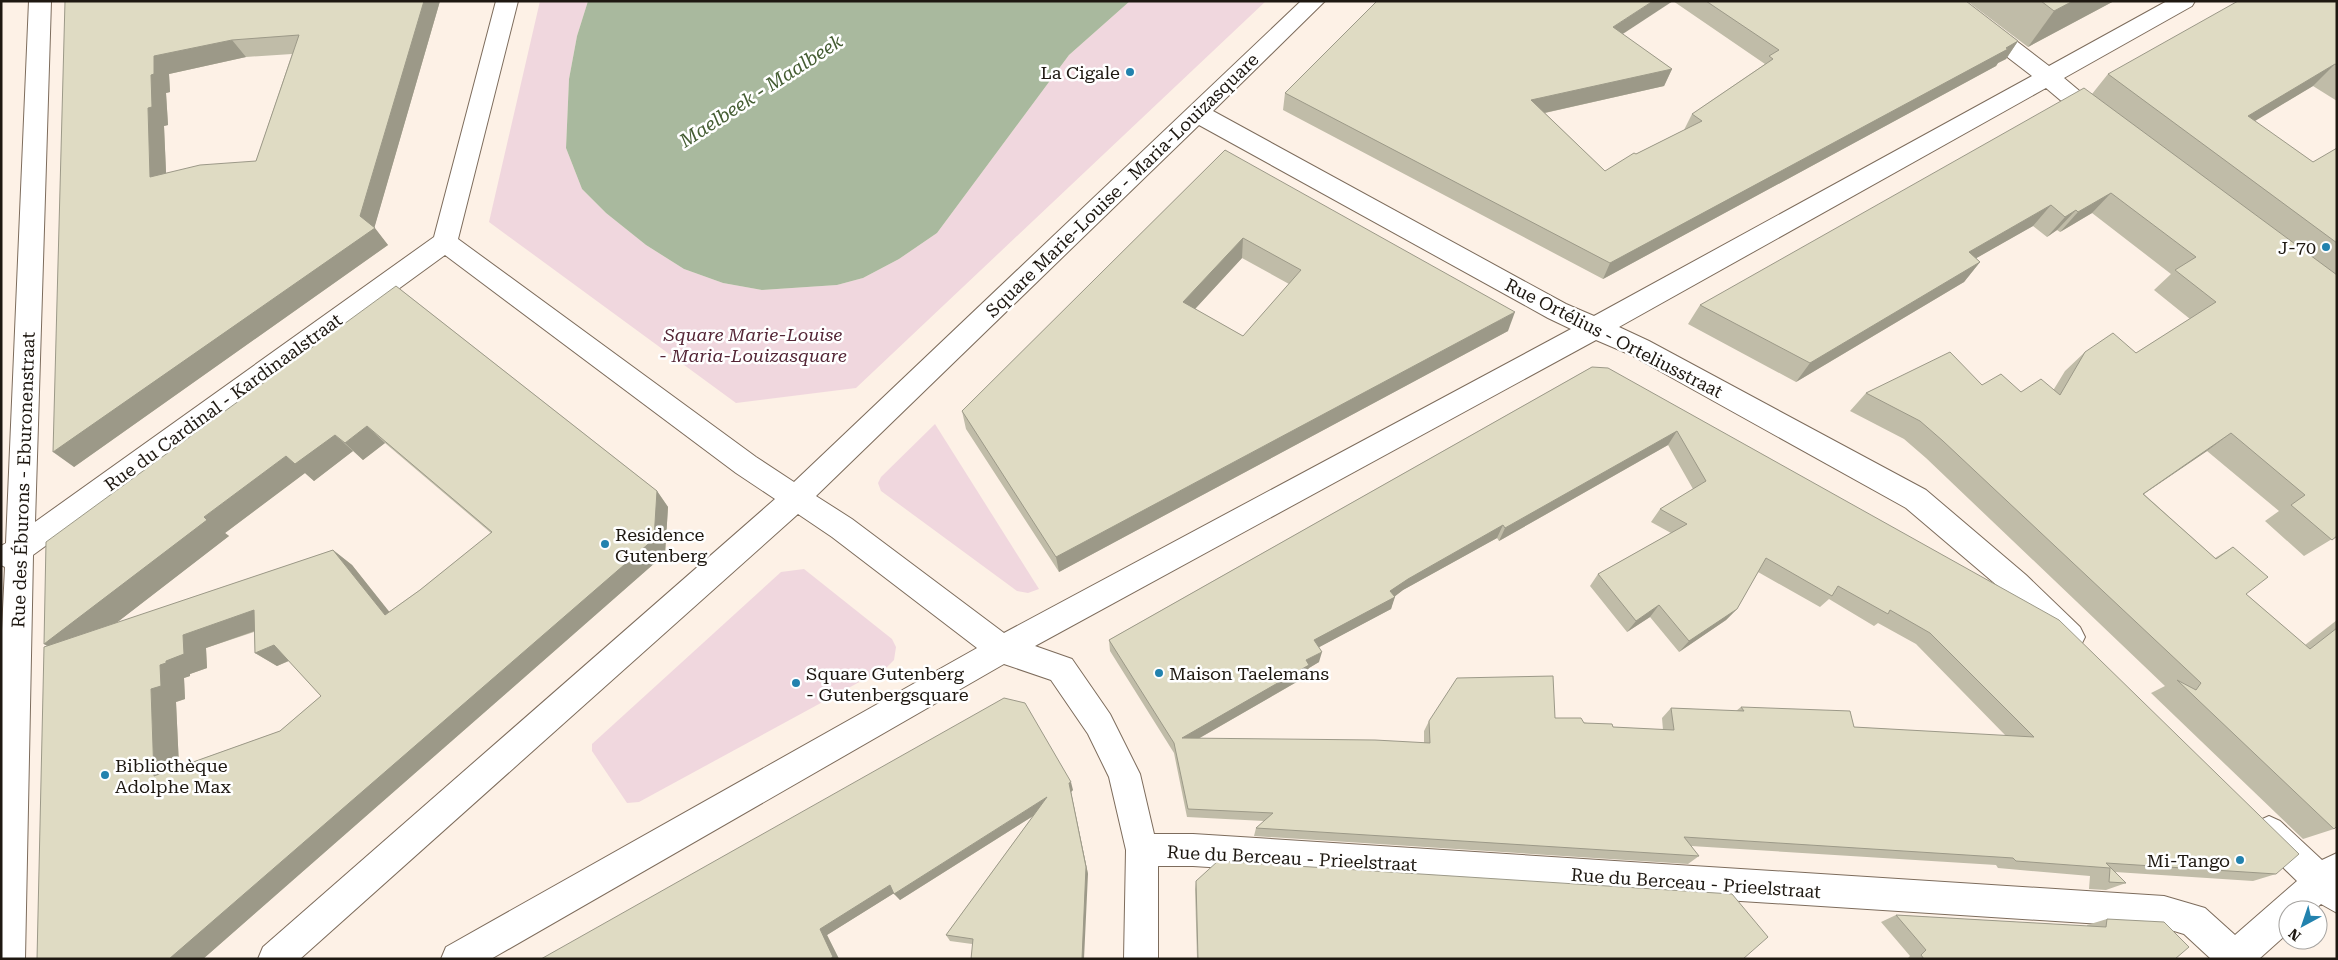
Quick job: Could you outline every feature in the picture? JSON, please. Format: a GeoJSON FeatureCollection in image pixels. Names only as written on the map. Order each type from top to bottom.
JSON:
{"type":"FeatureCollection","features":[{"type":"Feature","properties":{"kind":"street","name":"Rue des Éburons - Eburonenstraat"},"geometry":{"type":"LineString","coordinates":[[8,959],[7,553],[40,1]]}},
{"type":"Feature","properties":{"kind":"street"},"geometry":{"type":"LineString","coordinates":[[507,1],[445,242],[746,464],[842,528],[1002,649],[1061,669],[1066,674],[1099,724],[1124,774],[1142,850],[1141,959]]}},
{"type":"Feature","properties":{"kind":"street","name":"Square Marie-Louise - Maria-Louizasquare"},"geometry":{"type":"LineString","coordinates":[[796,498],[1314,1]]}},
{"type":"Feature","properties":{"kind":"street"},"geometry":{"type":"LineString","coordinates":[[1949,1],[2020,54],[2114,131]]}},
{"type":"Feature","properties":{"kind":"street"},"geometry":{"type":"LineString","coordinates":[[458,959],[1002,649],[1594,327],[2184,1]]}},
{"type":"Feature","properties":{"kind":"street","name":"Rue Ortélius - Orteliusstraat"},"geometry":{"type":"LineString","coordinates":[[1197,113],[1558,311],[1640,348],[1916,499],[2016,584],[2093,659]]}},
{"type":"Feature","properties":{"kind":"street","name":"Rue du Cardinal - Kardinaalstraat"},"geometry":{"type":"LineString","coordinates":[[7,553],[445,242]]}},
{"type":"Feature","properties":{"kind":"street"},"geometry":{"type":"LineString","coordinates":[[275,959],[796,498]]}},
{"type":"Feature","properties":{"kind":"street"},"geometry":{"type":"LineString","coordinates":[[2247,810],[2332,883],[2305,900]]}},
{"type":"Feature","properties":{"kind":"street","name":"Rue du Berceau - Prieelstraat"},"geometry":{"type":"LineString","coordinates":[[1142,850],[1193,850],[2164,912],[2194,920],[2234,958]]}},
{"type":"Feature","properties":{"kind":"street"},"geometry":{"type":"LineString","coordinates":[[2234,958],[2278,920]]}},
{"type":"Feature","properties":{"kind":"green space","name":"Square Marie-Louise - Maria-Louizasquare"},"geometry":{"type":"Polygon","coordinates":[[[540,1],[588,1],[577,36],[569,79],[566,148],[582,189],[606,213],[646,245],[684,269],[723,283],[762,290],[837,285],[863,278],[899,259],[937,233],[1069,55],[1130,1],[1266,1],[856,388],[736,403],[489,222],[540,1]]]}},
{"type":"Feature","properties":{"kind":"green space"},"geometry":{"type":"Polygon","coordinates":[[[935,424],[1039,589],[1028,593],[1017,591],[881,491],[878,483],[881,477],[935,424]]]}},
{"type":"Feature","properties":{"kind":"green space","name":"Square Gutenberg - Gutenbergsquare"},"geometry":{"type":"Polygon","coordinates":[[[804,569],[892,639],[896,647],[894,660],[887,667],[639,802],[627,803],[592,751],[592,744],[781,572],[804,569]]]}},
{"type":"Feature","properties":{"kind":"water","name":"Maelbeek - Maalbeek"},"geometry":{"type":"Polygon","coordinates":[[[588,1],[1130,1],[1069,55],[937,233],[899,259],[863,278],[837,285],[762,290],[723,283],[684,269],[646,245],[606,213],[582,189],[566,148],[569,79],[577,36],[588,1]]]}},
{"type":"Feature","properties":{"kind":"building"},"geometry":{"type":"Polygon","coordinates":[[[65,1],[424,1],[360,216],[375,228],[53,452],[65,1]],[[299,35],[232,40],[154,56],[154,74],[151,75],[152,107],[148,108],[150,177],[200,165],[256,161],[299,35]]]}},
{"type":"Feature","properties":{"kind":"building"},"geometry":{"type":"Polygon","coordinates":[[[1377,1],[1653,1],[1613,27],[1672,69],[1531,100],[1605,171],[1634,153],[1636,154],[1702,121],[1692,114],[1773,59],[1769,56],[1779,50],[1706,1],[1966,1],[2018,41],[2006,48],[2008,49],[1610,263],[1285,93],[1377,1]]]}},
{"type":"Feature","properties":{"kind":"building"},"geometry":{"type":"Polygon","coordinates":[[[2041,1],[2073,1],[2054,11],[2041,1]]]}},
{"type":"Feature","properties":{"kind":"building"},"geometry":{"type":"Polygon","coordinates":[[[2238,1],[2337,1],[2337,65],[2335,64],[2248,116],[2313,162],[2337,148],[2337,243],[2108,74],[2238,1]]]}},
{"type":"Feature","properties":{"kind":"building"},"geometry":{"type":"Polygon","coordinates":[[[2084,88],[2337,275],[2337,536],[2332,540],[2291,505],[2305,495],[2231,433],[2143,494],[2216,559],[2233,547],[2268,577],[2246,594],[2310,649],[2337,628],[2337,826],[2334,829],[2177,680],[2196,690],[2201,683],[1943,441],[1920,421],[1866,393],[1950,352],[1982,385],[2001,374],[2021,392],[2041,379],[2060,395],[2085,352],[2113,333],[2136,353],[2216,302],[2175,270],[2196,257],[2111,193],[2078,212],[2076,210],[2065,217],[2051,205],[1969,252],[1980,262],[1810,363],[1700,305],[2084,88]]]}},
{"type":"Feature","properties":{"kind":"building"},"geometry":{"type":"Polygon","coordinates":[[[1225,150],[1515,312],[1056,557],[962,411],[1225,150]],[[1243,238],[1183,302],[1243,336],[1301,270],[1243,238]]]}},
{"type":"Feature","properties":{"kind":"building"},"geometry":{"type":"Polygon","coordinates":[[[396,286],[657,491],[654,539],[169,959],[37,959],[44,647],[333,550],[385,615],[420,590],[492,532],[367,426],[345,443],[335,435],[295,464],[286,456],[204,517],[207,520],[44,644],[46,542],[396,286]],[[254,610],[183,635],[184,654],[160,665],[161,686],[151,689],[154,776],[280,731],[321,696],[274,645],[255,653],[254,610]]]}},
{"type":"Feature","properties":{"kind":"building"},"geometry":{"type":"Polygon","coordinates":[[[1592,367],[1608,368],[2059,620],[2299,854],[2276,874],[2106,863],[2126,883],[2109,882],[2110,868],[2016,861],[2013,858],[1684,837],[1699,856],[1256,828],[1273,813],[1188,809],[1174,743],[1109,640],[1592,367]],[[1677,431],[1505,528],[1503,525],[1408,579],[1390,591],[1395,597],[1314,640],[1322,652],[1306,660],[1309,665],[1182,738],[1375,740],[1430,743],[1429,721],[1457,678],[1553,676],[1555,718],[1581,718],[1584,723],[1612,724],[1613,727],[1674,730],[1671,708],[1744,711],[1741,707],[1850,711],[1854,727],[2034,737],[1930,633],[1890,610],[1888,614],[1838,586],[1832,596],[1766,558],[1737,609],[1689,641],[1659,605],[1636,621],[1598,574],[1687,524],[1660,509],[1706,481],[1677,431]]]}},
{"type":"Feature","properties":{"kind":"building"},"geometry":{"type":"Polygon","coordinates":[[[1004,698],[1025,703],[1071,782],[1069,783],[1086,867],[1082,959],[971,959],[973,939],[946,935],[1047,797],[894,894],[890,885],[820,929],[833,957],[830,959],[541,959],[1004,698]]]}},
{"type":"Feature","properties":{"kind":"building"},"geometry":{"type":"Polygon","coordinates":[[[1218,861],[1732,894],[1768,937],[1743,959],[1198,959],[1196,881],[1218,861]]]}},
{"type":"Feature","properties":{"kind":"building"},"geometry":{"type":"Polygon","coordinates":[[[1896,915],[2106,927],[2107,919],[2164,922],[2189,947],[2175,959],[1924,959],[1921,955],[1926,950],[1896,915]]]}},
{"type":"Feature","properties":{"kind":"place","name":"La Cigale"},"geometry":{"type":"Point","coordinates":[1130,72]}},
{"type":"Feature","properties":{"kind":"place","name":"J-70"},"geometry":{"type":"Point","coordinates":[2326,247]}},
{"type":"Feature","properties":{"kind":"place","name":"Residence Gutenberg"},"geometry":{"type":"Point","coordinates":[605,544]}},
{"type":"Feature","properties":{"kind":"place","name":"Maison Taelemans"},"geometry":{"type":"Point","coordinates":[1159,673]}},
{"type":"Feature","properties":{"kind":"place","name":"Square Gutenberg - Gutenbergsquare"},"geometry":{"type":"Point","coordinates":[796,683]}},
{"type":"Feature","properties":{"kind":"place","name":"Bibliothèque Adolphe Max"},"geometry":{"type":"Point","coordinates":[105,775]}},
{"type":"Feature","properties":{"kind":"place","name":"Mi-Tango"},"geometry":{"type":"Point","coordinates":[2240,860]}}]}
